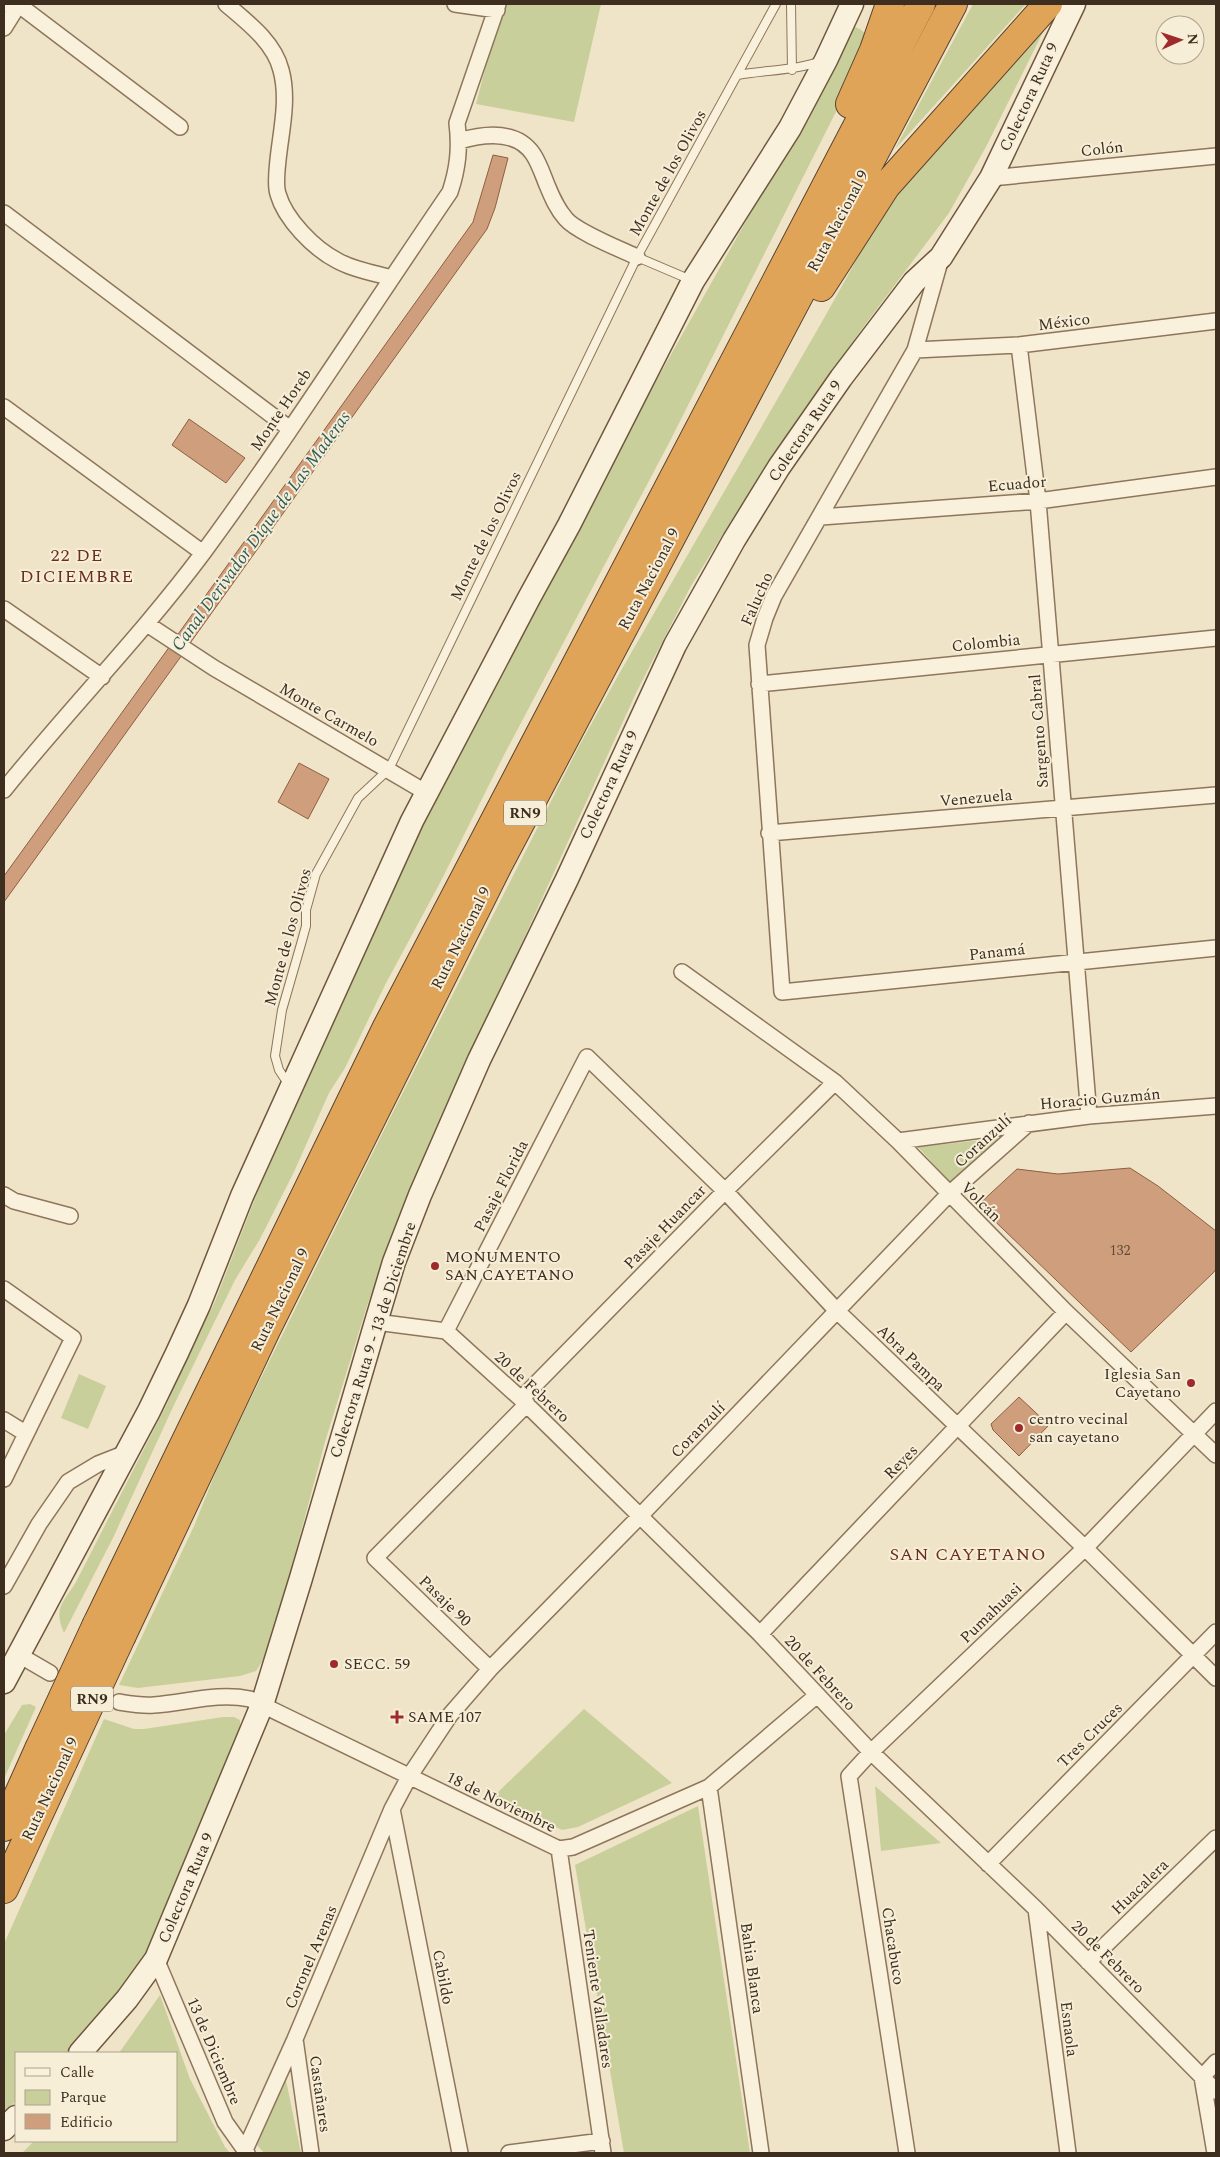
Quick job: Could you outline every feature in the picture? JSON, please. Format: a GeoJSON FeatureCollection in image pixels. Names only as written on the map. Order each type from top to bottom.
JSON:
{"type":"FeatureCollection","features":[{"type":"Feature","properties":{"kind":"highway"},"geometry":{"type":"LineString","coordinates":[[684,455],[702,396],[810,191],[874,50],[890,4]]}},
{"type":"Feature","properties":{"kind":"highway","name":"Ruta Nacional 9"},"geometry":{"type":"LineString","coordinates":[[4,1827],[97,1624],[386,1029],[921,4]]}},
{"type":"Feature","properties":{"kind":"highway","name":"Ruta Nacional 9"},"geometry":{"type":"LineString","coordinates":[[4,1889],[270,1321],[409,1039],[498,865],[953,4]]}},
{"type":"Feature","properties":{"kind":"highway"},"geometry":{"type":"LineString","coordinates":[[720,446],[761,390],[784,346],[886,186],[1048,4]]}},
{"type":"Feature","properties":{"kind":"street"},"geometry":{"type":"LineString","coordinates":[[4,28],[14,4],[180,127]]}},
{"type":"Feature","properties":{"kind":"street"},"geometry":{"type":"LineString","coordinates":[[226,4],[269,44],[281,68],[285,92],[277,162],[278,193],[290,220],[336,261],[360,270],[392,278]]}},
{"type":"Feature","properties":{"kind":"street"},"geometry":{"type":"LineString","coordinates":[[455,4],[497,7]]}},
{"type":"Feature","properties":{"kind":"street"},"geometry":{"type":"LineString","coordinates":[[4,1682],[153,1402],[199,1305],[242,1196],[427,793],[569,525],[693,281],[790,128],[826,60],[852,4]]}},
{"type":"Feature","properties":{"kind":"street","name":"Colectora Ruta 9"},"geometry":{"type":"LineString","coordinates":[[567,878],[675,645],[734,540],[779,467],[840,378],[914,282],[941,257],[991,178],[1074,4]]}},
{"type":"Feature","properties":{"kind":"street","name":"Monte Horeb"},"geometry":{"type":"LineString","coordinates":[[7,780],[102,677],[203,553],[450,192],[457,169],[459,141],[457,123],[497,7]]}},
{"type":"Feature","properties":{"kind":"street"},"geometry":{"type":"LineString","coordinates":[[459,141],[479,136],[502,135],[525,144],[533,154],[557,207],[567,221],[598,239],[636,257]]}},
{"type":"Feature","properties":{"kind":"street","name":"Colón"},"geometry":{"type":"LineString","coordinates":[[991,178],[1216,156]]}},
{"type":"Feature","properties":{"kind":"street"},"geometry":{"type":"LineString","coordinates":[[4,213],[290,428]]}},
{"type":"Feature","properties":{"kind":"street","name":"Falucho"},"geometry":{"type":"LineString","coordinates":[[782,992],[769,834],[757,645],[764,618],[774,596],[915,350],[941,257]]}},
{"type":"Feature","properties":{"kind":"street","name":"México"},"geometry":{"type":"LineString","coordinates":[[915,350],[1019,345],[1216,320]]}},
{"type":"Feature","properties":{"kind":"street","name":"Sargento Cabral"},"geometry":{"type":"LineString","coordinates":[[1019,345],[1038,501],[1089,1116]]}},
{"type":"Feature","properties":{"kind":"street"},"geometry":{"type":"LineString","coordinates":[[4,407],[203,553]]}},
{"type":"Feature","properties":{"kind":"street","name":"Ecuador"},"geometry":{"type":"LineString","coordinates":[[821,517],[1038,501],[1216,476]]}},
{"type":"Feature","properties":{"kind":"street"},"geometry":{"type":"LineString","coordinates":[[4,609],[102,677]]}},
{"type":"Feature","properties":{"kind":"street","name":"Monte Carmelo"},"geometry":{"type":"LineString","coordinates":[[147,624],[214,668],[427,793]]}},
{"type":"Feature","properties":{"kind":"street","name":"Colombia"},"geometry":{"type":"LineString","coordinates":[[760,684],[1216,638]]}},
{"type":"Feature","properties":{"kind":"street","name":"Venezuela"},"geometry":{"type":"LineString","coordinates":[[769,834],[1216,794]]}},
{"type":"Feature","properties":{"kind":"street","name":"Colectora Ruta 9 - 13 de Diciembre"},"geometry":{"type":"LineString","coordinates":[[262,1705],[394,1262],[420,1195],[483,1051],[567,878]]}},
{"type":"Feature","properties":{"kind":"street","name":"Panamá"},"geometry":{"type":"LineString","coordinates":[[782,992],[1216,948]]}},
{"type":"Feature","properties":{"kind":"street","name":"Volcán"},"geometry":{"type":"LineString","coordinates":[[682,972],[835,1082],[898,1141],[1066,1312],[1216,1455]]}},
{"type":"Feature","properties":{"kind":"street","name":"Abra Pampa"},"geometry":{"type":"LineString","coordinates":[[587,1057],[725,1191],[837,1311],[1085,1548],[1216,1678]]}},
{"type":"Feature","properties":{"kind":"street","name":"Pasaje Florida"},"geometry":{"type":"LineString","coordinates":[[446,1331],[587,1057]]}},
{"type":"Feature","properties":{"kind":"street","name":"Pasaje Huancar"},"geometry":{"type":"LineString","coordinates":[[375,1558],[725,1191],[835,1082]]}},
{"type":"Feature","properties":{"kind":"street","name":"Horacio Guzmán"},"geometry":{"type":"LineString","coordinates":[[898,1141],[1089,1116],[1216,1106]]}},
{"type":"Feature","properties":{"kind":"street","name":"Coranzulí"},"geometry":{"type":"LineString","coordinates":[[409,1777],[450,1714],[490,1669],[641,1515],[949,1194],[1029,1123]]}},
{"type":"Feature","properties":{"kind":"street"},"geometry":{"type":"LineString","coordinates":[[4,1195],[14,1201],[70,1216]]}},
{"type":"Feature","properties":{"kind":"street"},"geometry":{"type":"LineString","coordinates":[[4,1289],[73,1338],[4,1479]]}},
{"type":"Feature","properties":{"kind":"street","name":"Reyes"},"geometry":{"type":"LineString","coordinates":[[760,1634],[1066,1312]]}},
{"type":"Feature","properties":{"kind":"street"},"geometry":{"type":"LineString","coordinates":[[376,1322],[446,1331]]}},
{"type":"Feature","properties":{"kind":"street","name":"20 de Febrero"},"geometry":{"type":"LineString","coordinates":[[446,1331],[524,1402],[641,1515],[760,1634],[816,1696],[871,1752],[1036,1909],[1216,2091]]}},
{"type":"Feature","properties":{"kind":"street","name":"Pumahuasi"},"geometry":{"type":"LineString","coordinates":[[871,1752],[1085,1548],[1216,1411]]}},
{"type":"Feature","properties":{"kind":"street"},"geometry":{"type":"LineString","coordinates":[[4,1420],[25,1433]]}},
{"type":"Feature","properties":{"kind":"street"},"geometry":{"type":"LineString","coordinates":[[4,1586],[39,1524],[68,1482],[98,1464],[126,1452]]}},
{"type":"Feature","properties":{"kind":"street","name":"Pasaje 90"},"geometry":{"type":"LineString","coordinates":[[375,1558],[490,1669]]}},
{"type":"Feature","properties":{"kind":"street","name":"Tres Cruces"},"geometry":{"type":"LineString","coordinates":[[988,1864],[1216,1632]]}},
{"type":"Feature","properties":{"kind":"street"},"geometry":{"type":"LineString","coordinates":[[18,1655],[50,1673]]}},
{"type":"Feature","properties":{"kind":"street","name":"18 de Noviembre"},"geometry":{"type":"LineString","coordinates":[[119,1702],[154,1705],[234,1696],[250,1699],[559,1849],[573,1847],[708,1788],[816,1696]]}},
{"type":"Feature","properties":{"kind":"street","name":"Colectora Ruta 9"},"geometry":{"type":"LineString","coordinates":[[81,2052],[127,1999],[156,1959],[262,1705]]}},
{"type":"Feature","properties":{"kind":"street","name":"Chacabuco"},"geometry":{"type":"LineString","coordinates":[[871,1752],[849,1776],[907,2153]]}},
{"type":"Feature","properties":{"kind":"street","name":"Coronel Arenas"},"geometry":{"type":"LineString","coordinates":[[246,2152],[392,1808],[409,1777]]}},
{"type":"Feature","properties":{"kind":"street","name":"Bahia Blanca"},"geometry":{"type":"LineString","coordinates":[[708,1788],[761,2153]]}},
{"type":"Feature","properties":{"kind":"street","name":"Cabildo"},"geometry":{"type":"LineString","coordinates":[[392,1808],[460,2153]]}},
{"type":"Feature","properties":{"kind":"street","name":"Huacalera"},"geometry":{"type":"LineString","coordinates":[[1088,1962],[1216,1838]]}},
{"type":"Feature","properties":{"kind":"street","name":"Teniente Valladares"},"geometry":{"type":"LineString","coordinates":[[559,1849],[602,2147]]}},
{"type":"Feature","properties":{"kind":"street","name":"Esnaola"},"geometry":{"type":"LineString","coordinates":[[1036,1909],[1068,2153]]}},
{"type":"Feature","properties":{"kind":"street","name":"13 de Diciembre"},"geometry":{"type":"LineString","coordinates":[[156,1959],[225,2122],[246,2152]]}},
{"type":"Feature","properties":{"kind":"street","name":"Castañares"},"geometry":{"type":"LineString","coordinates":[[295,2039],[311,2153]]}},
{"type":"Feature","properties":{"kind":"street"},"geometry":{"type":"LineString","coordinates":[[1215,2153],[1202,2077],[1216,2062]]}},
{"type":"Feature","properties":{"kind":"street"},"geometry":{"type":"LineString","coordinates":[[4,2129],[15,2118]]}},
{"type":"Feature","properties":{"kind":"street"},"geometry":{"type":"LineString","coordinates":[[509,2153],[602,2147]]}},
{"type":"Feature","properties":{"kind":"lane","name":"Monte de los Olivos"},"geometry":{"type":"LineString","coordinates":[[292,1088],[279,1070],[275,1056],[282,1010],[306,926],[306,910],[316,874],[358,798],[389,769],[636,257],[776,4]]}},
{"type":"Feature","properties":{"kind":"lane"},"geometry":{"type":"LineString","coordinates":[[791,4],[792,70]]}},
{"type":"Feature","properties":{"kind":"lane"},"geometry":{"type":"LineString","coordinates":[[738,75],[792,70],[826,60]]}},
{"type":"Feature","properties":{"kind":"lane"},"geometry":{"type":"LineString","coordinates":[[636,257],[693,281]]}},
{"type":"Feature","properties":{"kind":"green space"},"geometry":{"type":"Polygon","coordinates":[[[502,4],[601,4],[574,122],[476,104],[502,4]]]}},
{"type":"Feature","properties":{"kind":"green space"},"geometry":{"type":"Polygon","coordinates":[[[973,4],[1026,4],[895,149],[973,4]]]}},
{"type":"Feature","properties":{"kind":"green space"},"geometry":{"type":"Polygon","coordinates":[[[1057,4],[987,145],[949,213],[861,330],[739,508],[691,586],[637,691],[447,1106],[404,1205],[367,1306],[325,1442],[269,1651],[256,1671],[240,1676],[138,1688],[119,1685],[194,1526],[217,1469],[246,1408],[394,1110],[578,748],[619,674],[823,320],[888,203],[1057,4]]]}},
{"type":"Feature","properties":{"kind":"green space"},"geometry":{"type":"Polygon","coordinates":[[[855,27],[867,35],[849,86],[669,443],[503,757],[441,881],[385,985],[345,1068],[329,1093],[294,1172],[260,1239],[235,1280],[173,1407],[113,1538],[64,1633],[59,1617],[61,1606],[76,1582],[167,1404],[188,1353],[214,1304],[268,1165],[392,874],[568,538],[855,27]]]}},
{"type":"Feature","properties":{"kind":"green space"},"geometry":{"type":"Polygon","coordinates":[[[1001,1138],[950,1182],[918,1147],[1001,1138]]]}},
{"type":"Feature","properties":{"kind":"green space"},"geometry":{"type":"Polygon","coordinates":[[[79,1374],[106,1386],[88,1429],[61,1418],[79,1374]]]}},
{"type":"Feature","properties":{"kind":"green space"},"geometry":{"type":"Polygon","coordinates":[[[30,1704],[36,1707],[4,1779],[4,1735],[22,1705],[30,1704]]]}},
{"type":"Feature","properties":{"kind":"green space"},"geometry":{"type":"Polygon","coordinates":[[[584,1709],[672,1783],[578,1827],[562,1830],[493,1797],[584,1709]]]}},
{"type":"Feature","properties":{"kind":"green space"},"geometry":{"type":"Polygon","coordinates":[[[223,1717],[234,1717],[240,1720],[240,1728],[160,1929],[134,1973],[111,2003],[68,2052],[15,2052],[15,2102],[4,2113],[4,1944],[104,1719],[134,1729],[223,1717]]]}},
{"type":"Feature","properties":{"kind":"green space"},"geometry":{"type":"Polygon","coordinates":[[[875,1786],[941,1843],[881,1851],[875,1786]]]}},
{"type":"Feature","properties":{"kind":"green space"},"geometry":{"type":"Polygon","coordinates":[[[698,1806],[750,2153],[624,2153],[575,1865],[698,1806]]]}},
{"type":"Feature","properties":{"kind":"green space"},"geometry":{"type":"Polygon","coordinates":[[[160,1995],[190,2079],[225,2147],[230,2153],[22,2153],[33,2142],[178,2142],[178,2052],[120,2052],[160,1995]]]}},
{"type":"Feature","properties":{"kind":"green space"},"geometry":{"type":"Polygon","coordinates":[[[286,2080],[301,2153],[264,2153],[257,2145],[286,2080]]]}},
{"type":"Feature","properties":{"kind":"building"},"geometry":{"type":"Polygon","coordinates":[[[493,155],[508,158],[495,208],[487,229],[188,646],[176,637],[473,222],[493,155]]]}},
{"type":"Feature","properties":{"kind":"building"},"geometry":{"type":"Polygon","coordinates":[[[189,419],[245,458],[226,483],[172,445],[189,419]]]}},
{"type":"Feature","properties":{"kind":"building"},"geometry":{"type":"Polygon","coordinates":[[[170,646],[182,655],[4,902],[4,876],[170,646]]]}},
{"type":"Feature","properties":{"kind":"building"},"geometry":{"type":"Polygon","coordinates":[[[299,763],[329,779],[308,819],[278,802],[299,763]]]}},
{"type":"Feature","properties":{"kind":"building"},"geometry":{"type":"Polygon","coordinates":[[[1130,1168],[1158,1186],[1216,1231],[1216,1269],[1131,1352],[978,1205],[1017,1169],[1058,1174],[1130,1168]]]}},
{"type":"Feature","properties":{"kind":"building","name":"centro vecinal san cayetano"},"geometry":{"type":"Polygon","coordinates":[[[1019,1397],[1049,1425],[1019,1456],[993,1430],[991,1424],[1019,1397]]]}},
{"type":"Feature","properties":{"kind":"place","name":"MONUMENTO SAN CAYETANO"},"geometry":{"type":"Point","coordinates":[435,1266]}},
{"type":"Feature","properties":{"kind":"place","name":"Iglesia San Cayetano"},"geometry":{"type":"Point","coordinates":[1191,1383]}},
{"type":"Feature","properties":{"kind":"place","name":"centro vecinal san cayetano"},"geometry":{"type":"Point","coordinates":[1019,1428]}},
{"type":"Feature","properties":{"kind":"place","name":"SECC. 59"},"geometry":{"type":"Point","coordinates":[334,1664]}},
{"type":"Feature","properties":{"kind":"place","name":"SAME 107"},"geometry":{"type":"Point","coordinates":[397,1717]}},
{"type":"Feature","properties":{"kind":"district","name":"22 DE DICIEMBRE"},"geometry":{"type":"Point","coordinates":[77,565]}},
{"type":"Feature","properties":{"kind":"district","name":"SAN CAYETANO"},"geometry":{"type":"Point","coordinates":[968,1554]}},
{"type":"Feature","properties":{"kind":"water label","name":"Canal Derivador Dique de Las Maderas"},"geometry":{"type":"Point","coordinates":[261,531]}}]}
